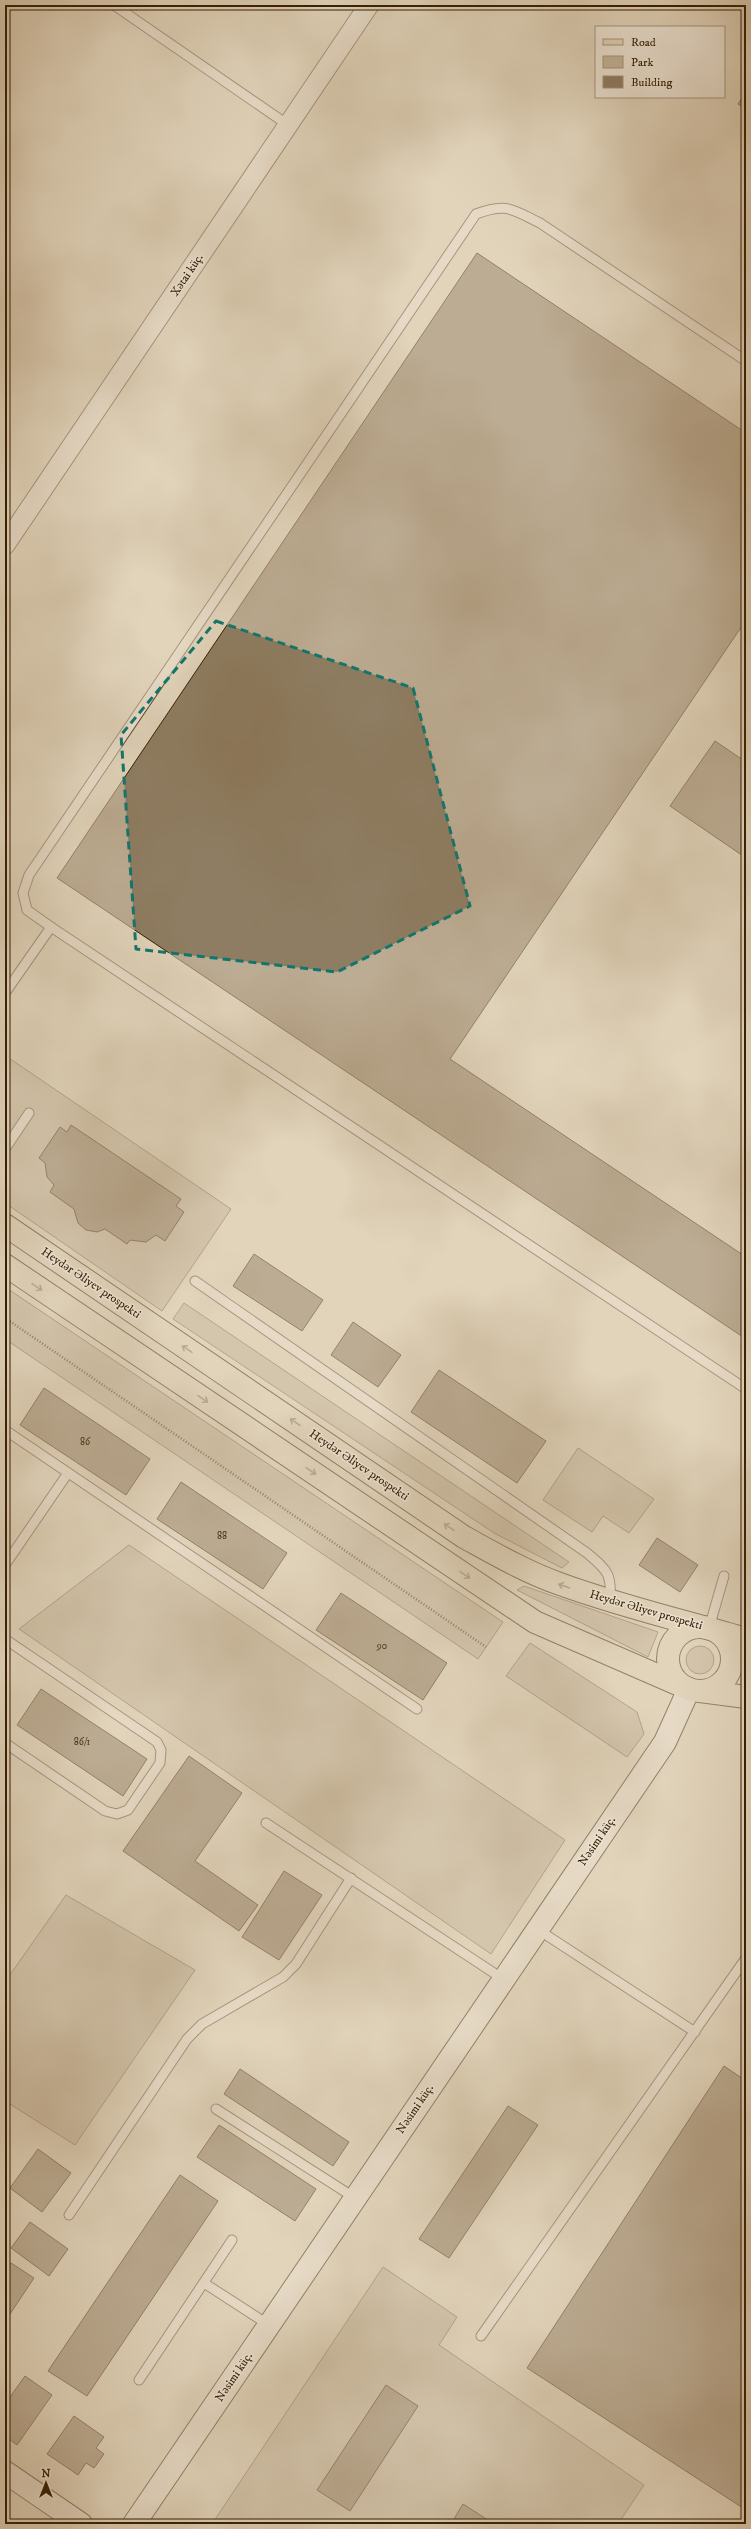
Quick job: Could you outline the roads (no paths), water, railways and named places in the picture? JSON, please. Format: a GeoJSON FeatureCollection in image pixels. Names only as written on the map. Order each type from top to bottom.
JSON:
{"type":"FeatureCollection","features":[{"type":"Feature","properties":{"kind":"main road","name":"Heydər Əliyev prospekti"},"geometry":{"type":"LineString","coordinates":[[5,1225],[464,1537],[517,1565],[558,1584],[610,1601],[746,1639]]}},
{"type":"Feature","properties":{"kind":"main road"},"geometry":{"type":"LineString","coordinates":[[5,1265],[535,1622],[694,1690],[746,1698]]}},
{"type":"Feature","properties":{"kind":"main road"},"geometry":{"type":"LineString","coordinates":[[709,1628],[726,1640],[732,1659],[731,1669],[719,1685],[694,1690],[673,1677],[669,1666],[668,1655],[678,1636],[688,1630],[709,1628]]}},
{"type":"Feature","properties":{"kind":"street","name":"Xətai küç."},"geometry":{"type":"LineString","coordinates":[[5,545],[369,5]]}},
{"type":"Feature","properties":{"kind":"street","name":"Nəsimi küç."},"geometry":{"type":"LineString","coordinates":[[134,2524],[665,1742],[694,1690]]}},
{"type":"Feature","properties":{"kind":"street"},"geometry":{"type":"LineString","coordinates":[[5,2472],[81,2524]]}},
{"type":"Feature","properties":{"kind":"lane"},"geometry":{"type":"LineString","coordinates":[[114,5],[288,125]]}},
{"type":"Feature","properties":{"kind":"lane"},"geometry":{"type":"LineString","coordinates":[[746,361],[540,223],[509,209],[494,207],[476,214],[30,875],[23,894],[27,910],[51,927],[746,1389]]}},
{"type":"Feature","properties":{"kind":"lane"},"geometry":{"type":"LineString","coordinates":[[5,993],[51,927]]}},
{"type":"Feature","properties":{"kind":"lane"},"geometry":{"type":"LineString","coordinates":[[5,1149],[30,1113]]}},
{"type":"Feature","properties":{"kind":"lane"},"geometry":{"type":"LineString","coordinates":[[195,1281],[587,1553],[605,1569],[611,1580],[610,1601]]}},
{"type":"Feature","properties":{"kind":"lane"},"geometry":{"type":"LineString","coordinates":[[5,1430],[417,1709]]}},
{"type":"Feature","properties":{"kind":"lane"},"geometry":{"type":"LineString","coordinates":[[5,1565],[68,1473]]}},
{"type":"Feature","properties":{"kind":"lane"},"geometry":{"type":"LineString","coordinates":[[709,1628],[724,1576]]}},
{"type":"Feature","properties":{"kind":"lane"},"geometry":{"type":"LineString","coordinates":[[5,1639],[157,1742],[161,1750],[160,1763],[128,1810],[117,1814],[105,1810],[5,1743]]}},
{"type":"Feature","properties":{"kind":"lane"},"geometry":{"type":"LineString","coordinates":[[266,1823],[503,1979]]}},
{"type":"Feature","properties":{"kind":"lane"},"geometry":{"type":"LineString","coordinates":[[69,2215],[187,2039],[202,2024],[283,1978],[296,1964],[351,1878]]}},
{"type":"Feature","properties":{"kind":"lane"},"geometry":{"type":"LineString","coordinates":[[537,1929],[695,2032]]}},
{"type":"Feature","properties":{"kind":"lane"},"geometry":{"type":"LineString","coordinates":[[481,2336],[746,1958]]}},
{"type":"Feature","properties":{"kind":"lane"},"geometry":{"type":"LineString","coordinates":[[216,2109],[355,2198]]}},
{"type":"Feature","properties":{"kind":"lane"},"geometry":{"type":"LineString","coordinates":[[139,2380],[232,2240]]}},
{"type":"Feature","properties":{"kind":"lane"},"geometry":{"type":"LineString","coordinates":[[204,2283],[269,2325]]}}]}
